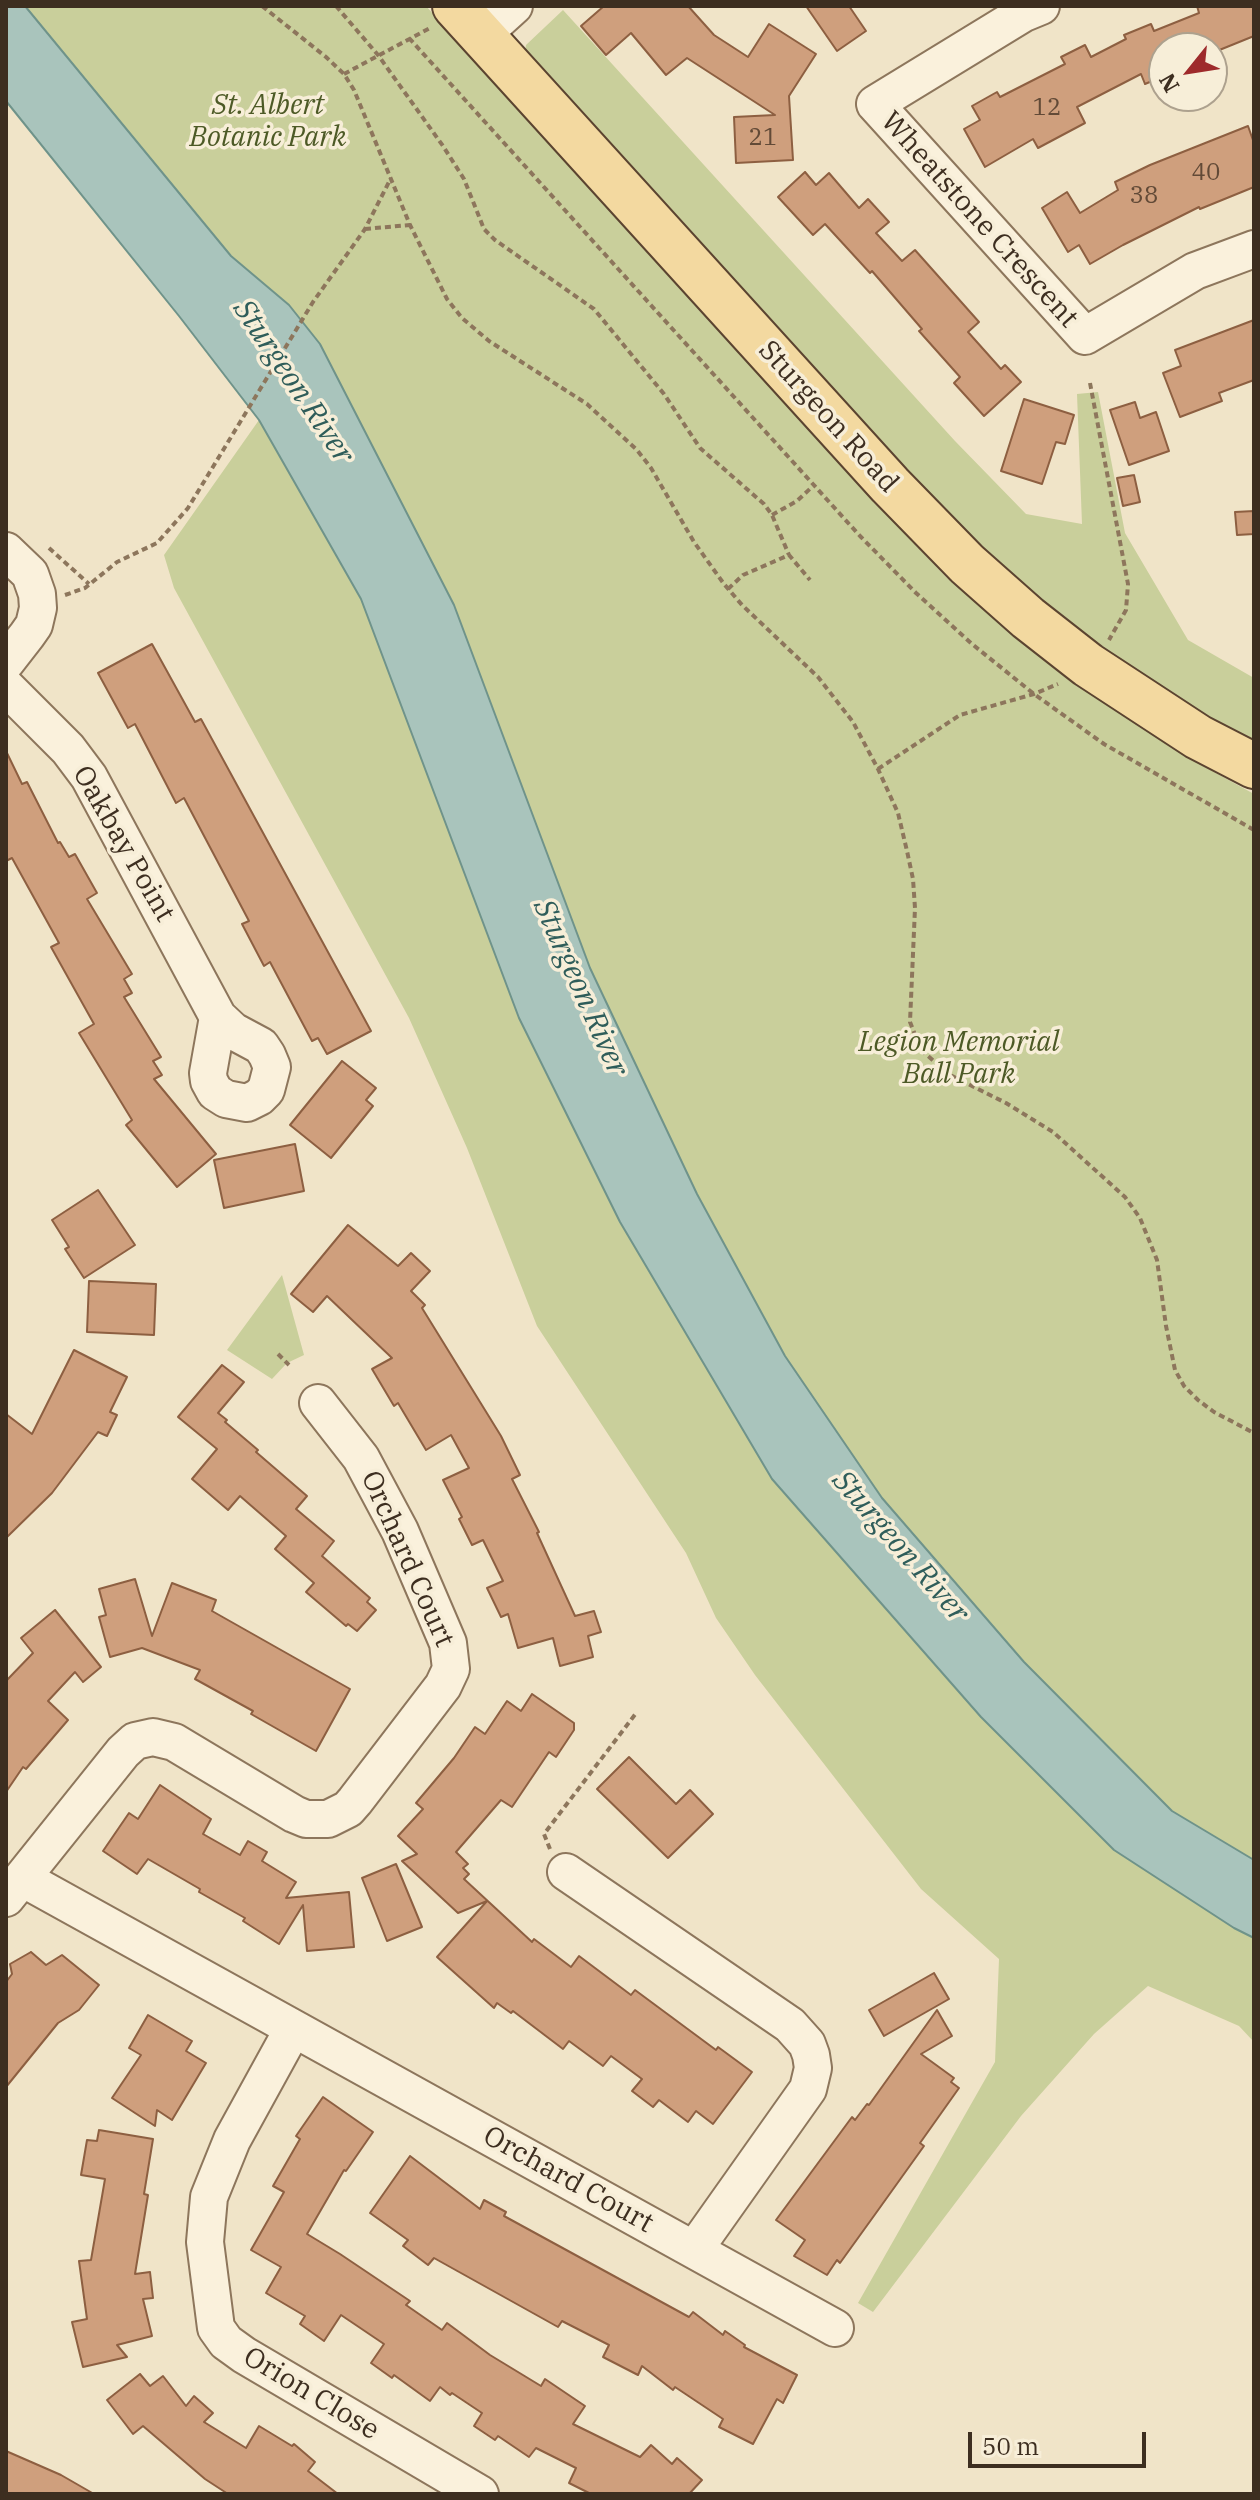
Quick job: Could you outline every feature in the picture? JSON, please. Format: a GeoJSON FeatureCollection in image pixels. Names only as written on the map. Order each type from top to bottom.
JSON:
{"type":"FeatureCollection","features":[{"type":"Feature","properties":{"kind":"main road","name":"Sturgeon Road"},"geometry":{"type":"LineString","coordinates":[[458,22],[967,564],[1088,665],[1198,737],[1254,766]]}},
{"type":"Feature","properties":{"kind":"street"},"geometry":{"type":"LineString","coordinates":[[458,22],[514,6]]}},
{"type":"Feature","properties":{"kind":"street","name":"Wheatstone Crescent"},"geometry":{"type":"LineString","coordinates":[[1041,6],[1024,13],[875,104],[1085,336],[1195,271],[1254,249]]}},
{"type":"Feature","properties":{"kind":"street"},"geometry":{"type":"LineString","coordinates":[[6,551],[30,574],[38,608],[34,625],[6,662]]}},
{"type":"Feature","properties":{"kind":"street","name":"Oakbay Point"},"geometry":{"type":"LineString","coordinates":[[6,687],[68,749],[89,777],[218,1017]]}},
{"type":"Feature","properties":{"kind":"street","name":"Orchard Court"},"geometry":{"type":"LineString","coordinates":[[318,1403],[361,1458],[400,1531],[448,1643],[451,1669],[443,1686],[355,1801],[348,1809],[328,1819],[306,1819],[294,1814],[174,1742],[153,1737],[135,1741],[14,1888],[293,2029],[835,2328]]}},
{"type":"Feature","properties":{"kind":"street"},"geometry":{"type":"LineString","coordinates":[[566,1872],[790,2025],[807,2044],[811,2055],[813,2068],[808,2089],[694,2250]]}},
{"type":"Feature","properties":{"kind":"street","name":"Orion Close"},"geometry":{"type":"LineString","coordinates":[[293,2029],[232,2140],[209,2197],[205,2242],[216,2328],[226,2342],[244,2355],[480,2494]]}},
{"type":"Feature","properties":{"kind":"path"},"geometry":{"type":"LineString","coordinates":[[262,6],[344,74],[354,90],[439,286],[462,318],[489,341],[587,404],[637,450],[651,468],[694,542],[728,589],[827,688],[853,722],[898,813],[913,879],[915,908],[910,1022],[921,1050],[950,1075],[1006,1103],[1053,1132],[1125,1197],[1150,1238],[1157,1260],[1175,1370],[1184,1386],[1198,1400],[1254,1433]]}},
{"type":"Feature","properties":{"kind":"path"},"geometry":{"type":"LineString","coordinates":[[336,6],[378,55],[464,179],[484,229],[495,240],[594,309],[664,394],[700,448],[746,487],[772,515],[789,555],[810,580]]}},
{"type":"Feature","properties":{"kind":"path"},"geometry":{"type":"LineString","coordinates":[[344,74],[409,38],[458,22]]}},
{"type":"Feature","properties":{"kind":"path"},"geometry":{"type":"LineString","coordinates":[[409,38],[814,485],[916,593],[1034,694],[1104,744],[1254,830]]}},
{"type":"Feature","properties":{"kind":"path"},"geometry":{"type":"LineString","coordinates":[[57,598],[85,588],[117,562],[157,543],[188,508],[313,302],[365,229],[391,178]]}},
{"type":"Feature","properties":{"kind":"path"},"geometry":{"type":"LineString","coordinates":[[365,229],[410,225]]}},
{"type":"Feature","properties":{"kind":"path"},"geometry":{"type":"LineString","coordinates":[[1090,383],[1128,584],[1126,610],[1105,644]]}},
{"type":"Feature","properties":{"kind":"path"},"geometry":{"type":"LineString","coordinates":[[772,515],[797,501],[814,485]]}},
{"type":"Feature","properties":{"kind":"path"},"geometry":{"type":"LineString","coordinates":[[728,589],[743,575],[789,555]]}},
{"type":"Feature","properties":{"kind":"path"},"geometry":{"type":"LineString","coordinates":[[878,769],[960,715],[1028,696]]}},
{"type":"Feature","properties":{"kind":"path"},"geometry":{"type":"LineString","coordinates":[[278,1354],[289,1365]]}},
{"type":"Feature","properties":{"kind":"path"},"geometry":{"type":"LineString","coordinates":[[566,1872],[545,1841],[544,1834],[637,1712]]}},
{"type":"Feature","properties":{"kind":"green space","name":"Legion Memorial Ball Park"},"geometry":{"type":"Polygon","coordinates":[[[25,6],[426,6],[860,487],[946,577],[1082,689],[1254,794],[1254,1860],[1172,1811],[1024,1662],[882,1498],[785,1356],[697,1194],[590,968],[454,605],[289,305],[231,256],[25,6]]]}},
{"type":"Feature","properties":{"kind":"green space"},"geometry":{"type":"Polygon","coordinates":[[[563,10],[955,441],[1026,514],[1082,524],[1077,394],[1098,392],[1125,533],[1188,640],[1254,678],[1254,749],[1120,668],[975,549],[525,54],[526,45],[563,10]]]}},
{"type":"Feature","properties":{"kind":"green space"},"geometry":{"type":"Polygon","coordinates":[[[259,420],[361,599],[519,1018],[620,1222],[772,1479],[981,1717],[1114,1850],[1254,1938],[1254,2042],[1239,2026],[1148,1986],[1094,2034],[1021,2116],[873,2312],[858,2303],[995,2062],[999,1959],[921,1889],[755,1675],[716,1618],[686,1553],[537,1326],[467,1148],[409,1018],[174,588],[164,555],[259,420]]]}},
{"type":"Feature","properties":{"kind":"green space"},"geometry":{"type":"Polygon","coordinates":[[[282,1275],[304,1355],[287,1363],[272,1379],[227,1350],[282,1275]]]}},
{"type":"Feature","properties":{"kind":"water","name":"Sturgeon River"},"geometry":{"type":"Polygon","coordinates":[[[6,6],[25,6],[231,256],[289,305],[320,344],[454,605],[590,968],[697,1194],[785,1356],[882,1498],[1024,1662],[1172,1811],[1254,1860],[1254,1938],[1114,1850],[981,1717],[772,1479],[620,1222],[519,1018],[361,599],[259,420],[6,101],[6,6]]]}},
{"type":"Feature","properties":{"kind":"building"},"geometry":{"type":"Polygon","coordinates":[[[604,6],[688,6],[714,35],[748,57],[769,24],[816,54],[789,96],[793,160],[736,163],[734,117],[775,115],[687,58],[666,75],[631,33],[606,55],[581,26],[604,6]]]}},
{"type":"Feature","properties":{"kind":"building"},"geometry":{"type":"Polygon","coordinates":[[[806,6],[849,6],[866,31],[837,51],[806,6]]]}},
{"type":"Feature","properties":{"kind":"building"},"geometry":{"type":"Polygon","coordinates":[[[1197,6],[1254,6],[1254,36],[1228,47],[1228,32],[1148,32],[1148,83],[1145,84],[1141,74],[1077,107],[1085,123],[1038,148],[1033,139],[985,167],[964,129],[980,120],[972,106],[997,92],[1000,97],[1065,64],[1061,57],[1085,45],[1091,57],[1126,39],[1124,35],[1151,24],[1154,31],[1199,13],[1197,6]]]}},
{"type":"Feature","properties":{"kind":"building"},"geometry":{"type":"Polygon","coordinates":[[[1248,126],[1254,143],[1254,187],[1199,207],[1090,264],[1079,245],[1068,252],[1042,208],[1067,192],[1080,213],[1118,190],[1115,182],[1248,126]]]}},
{"type":"Feature","properties":{"kind":"building"},"geometry":{"type":"Polygon","coordinates":[[[805,172],[816,185],[829,173],[859,208],[868,199],[889,222],[876,233],[902,261],[915,250],[979,322],[968,332],[1001,369],[1005,365],[1021,382],[984,416],[954,383],[960,377],[872,271],[870,273],[825,224],[813,235],[778,197],[805,172]]]}},
{"type":"Feature","properties":{"kind":"building"},"geometry":{"type":"Polygon","coordinates":[[[1254,320],[1254,380],[1219,393],[1222,401],[1180,417],[1163,373],[1181,366],[1175,350],[1254,320]]]}},
{"type":"Feature","properties":{"kind":"building"},"geometry":{"type":"Polygon","coordinates":[[[1024,399],[1074,415],[1065,444],[1056,442],[1042,484],[1001,471],[1024,399]]]}},
{"type":"Feature","properties":{"kind":"building"},"geometry":{"type":"Polygon","coordinates":[[[1135,402],[1140,418],[1156,412],[1169,451],[1129,465],[1110,410],[1135,402]]]}},
{"type":"Feature","properties":{"kind":"building"},"geometry":{"type":"Polygon","coordinates":[[[1134,475],[1140,502],[1123,506],[1117,478],[1134,475]]]}},
{"type":"Feature","properties":{"kind":"building"},"geometry":{"type":"Polygon","coordinates":[[[1254,511],[1254,534],[1237,535],[1235,512],[1254,511]]]}},
{"type":"Feature","properties":{"kind":"building"},"geometry":{"type":"Polygon","coordinates":[[[152,644],[195,722],[201,719],[371,1031],[327,1054],[318,1038],[312,1041],[270,962],[264,966],[242,924],[249,921],[184,798],[176,803],[135,724],[128,728],[98,673],[152,644]]]}},
{"type":"Feature","properties":{"kind":"building"},"geometry":{"type":"Polygon","coordinates":[[[6,751],[22,784],[27,782],[58,843],[69,857],[75,854],[97,893],[87,899],[132,974],[124,979],[132,993],[124,997],[161,1057],[153,1061],[162,1075],[154,1079],[216,1154],[177,1187],[126,1125],[132,1120],[79,1033],[94,1024],[51,947],[59,943],[12,858],[6,861],[6,751]]]}},
{"type":"Feature","properties":{"kind":"building"},"geometry":{"type":"Polygon","coordinates":[[[342,1061],[376,1088],[366,1100],[373,1106],[331,1158],[290,1125],[342,1061]]]}},
{"type":"Feature","properties":{"kind":"building"},"geometry":{"type":"Polygon","coordinates":[[[295,1144],[304,1191],[224,1208],[214,1160],[295,1144]]]}},
{"type":"Feature","properties":{"kind":"building"},"geometry":{"type":"Polygon","coordinates":[[[98,1190],[135,1245],[84,1278],[65,1249],[69,1247],[52,1220],[98,1190]]]}},
{"type":"Feature","properties":{"kind":"building"},"geometry":{"type":"Polygon","coordinates":[[[348,1225],[398,1266],[411,1253],[430,1271],[411,1291],[425,1305],[422,1308],[501,1436],[520,1475],[512,1479],[575,1616],[594,1611],[601,1632],[588,1636],[593,1657],[560,1666],[553,1638],[518,1648],[508,1614],[501,1617],[487,1588],[503,1581],[483,1540],[472,1545],[443,1480],[469,1468],[451,1435],[426,1450],[398,1403],[394,1406],[372,1369],[392,1358],[327,1296],[313,1312],[291,1294],[348,1225]]]}},
{"type":"Feature","properties":{"kind":"building"},"geometry":{"type":"Polygon","coordinates":[[[89,1281],[156,1284],[154,1335],[87,1332],[89,1281]]]}},
{"type":"Feature","properties":{"kind":"building"},"geometry":{"type":"Polygon","coordinates":[[[74,1350],[127,1377],[110,1412],[117,1415],[107,1436],[98,1432],[52,1493],[6,1538],[6,1414],[32,1434],[74,1350]]]}},
{"type":"Feature","properties":{"kind":"building"},"geometry":{"type":"Polygon","coordinates":[[[222,1365],[244,1382],[218,1413],[258,1450],[256,1452],[307,1496],[296,1509],[334,1541],[322,1556],[370,1598],[367,1602],[376,1610],[357,1631],[348,1624],[346,1626],[306,1592],[314,1583],[275,1549],[286,1536],[240,1496],[228,1510],[192,1479],[217,1449],[178,1417],[222,1365]]]}},
{"type":"Feature","properties":{"kind":"building"},"geometry":{"type":"Polygon","coordinates":[[[135,1579],[152,1636],[172,1583],[216,1600],[212,1611],[350,1689],[316,1751],[195,1679],[200,1670],[142,1648],[110,1657],[99,1617],[106,1615],[99,1589],[135,1579]]]}},
{"type":"Feature","properties":{"kind":"building"},"geometry":{"type":"Polygon","coordinates":[[[55,1610],[101,1667],[83,1682],[75,1672],[48,1701],[68,1720],[26,1769],[23,1767],[6,1792],[6,1681],[33,1653],[21,1638],[55,1610]]]}},
{"type":"Feature","properties":{"kind":"building"},"geometry":{"type":"Polygon","coordinates":[[[532,1694],[574,1723],[574,1730],[556,1757],[549,1752],[512,1807],[501,1800],[456,1852],[468,1864],[463,1868],[469,1874],[464,1879],[532,1942],[534,1939],[571,1967],[579,1956],[631,1995],[635,1990],[716,2050],[718,2047],[752,2072],[713,2124],[696,2111],[688,2122],[659,2100],[653,2107],[632,2091],[642,2079],[611,2056],[603,2066],[569,2041],[563,2049],[513,2011],[511,2013],[497,2003],[494,2008],[437,1957],[487,1901],[458,1913],[402,1861],[417,1854],[398,1836],[423,1809],[416,1803],[454,1758],[475,1727],[485,1734],[507,1701],[521,1711],[532,1694]]]}},
{"type":"Feature","properties":{"kind":"building"},"geometry":{"type":"Polygon","coordinates":[[[629,1757],[676,1804],[690,1790],[713,1814],[668,1858],[597,1789],[629,1757]]]}},
{"type":"Feature","properties":{"kind":"building"},"geometry":{"type":"Polygon","coordinates":[[[160,1785],[211,1819],[203,1834],[240,1855],[248,1841],[267,1852],[262,1861],[296,1882],[286,1898],[349,1892],[354,1947],[307,1951],[303,1905],[279,1944],[243,1921],[245,1918],[148,1859],[137,1874],[103,1851],[129,1813],[138,1819],[160,1785]]]}},
{"type":"Feature","properties":{"kind":"building"},"geometry":{"type":"Polygon","coordinates":[[[396,1864],[422,1927],[387,1941],[362,1878],[396,1864]]]}},
{"type":"Feature","properties":{"kind":"building"},"geometry":{"type":"Polygon","coordinates":[[[31,1952],[46,1965],[62,1955],[99,1985],[79,2010],[58,2023],[6,2087],[6,1982],[12,1974],[10,1964],[31,1952]]]}},
{"type":"Feature","properties":{"kind":"building"},"geometry":{"type":"Polygon","coordinates":[[[934,1973],[949,1999],[884,2036],[869,2010],[934,1973]]]}},
{"type":"Feature","properties":{"kind":"building"},"geometry":{"type":"Polygon","coordinates":[[[937,2010],[952,2036],[921,2054],[954,2078],[951,2082],[959,2088],[920,2143],[924,2146],[840,2263],[837,2260],[827,2275],[794,2256],[805,2240],[776,2220],[852,2117],[855,2120],[869,2105],[937,2010]]]}},
{"type":"Feature","properties":{"kind":"building"},"geometry":{"type":"Polygon","coordinates":[[[148,2015],[192,2041],[186,2051],[206,2063],[172,2120],[157,2110],[155,2126],[112,2098],[141,2055],[129,2048],[148,2015]]]}},
{"type":"Feature","properties":{"kind":"building"},"geometry":{"type":"Polygon","coordinates":[[[323,2097],[373,2132],[344,2170],[307,2234],[410,2301],[406,2305],[442,2330],[447,2323],[490,2355],[541,2386],[545,2379],[585,2406],[573,2424],[640,2457],[651,2445],[672,2464],[677,2458],[702,2480],[689,2494],[591,2494],[569,2483],[576,2468],[536,2448],[529,2457],[498,2436],[495,2440],[474,2426],[482,2413],[452,2393],[450,2395],[440,2387],[430,2401],[371,2363],[384,2344],[341,2315],[324,2341],[300,2324],[305,2316],[266,2293],[281,2267],[251,2250],[284,2192],[273,2186],[300,2139],[296,2136],[323,2097]]]}},
{"type":"Feature","properties":{"kind":"building"},"geometry":{"type":"Polygon","coordinates":[[[99,2130],[153,2139],[144,2194],[148,2195],[135,2274],[150,2272],[153,2298],[143,2299],[152,2336],[117,2345],[127,2357],[83,2367],[72,2322],[87,2319],[79,2261],[91,2260],[105,2179],[81,2175],[87,2140],[97,2141],[99,2130]]]}},
{"type":"Feature","properties":{"kind":"building"},"geometry":{"type":"Polygon","coordinates":[[[410,2156],[480,2209],[484,2200],[506,2212],[504,2216],[689,2317],[693,2312],[723,2335],[725,2331],[744,2347],[797,2375],[783,2403],[777,2399],[753,2444],[719,2427],[723,2419],[675,2387],[673,2390],[642,2366],[638,2375],[603,2357],[609,2345],[562,2321],[558,2327],[434,2258],[428,2265],[403,2246],[408,2240],[370,2213],[410,2156]]]}},
{"type":"Feature","properties":{"kind":"building"},"geometry":{"type":"Polygon","coordinates":[[[140,2374],[150,2386],[163,2376],[186,2406],[194,2396],[213,2413],[204,2422],[246,2448],[259,2426],[292,2446],[294,2444],[315,2462],[308,2471],[338,2494],[228,2494],[205,2479],[143,2426],[133,2434],[107,2400],[140,2374]]]}},
{"type":"Feature","properties":{"kind":"building"},"geometry":{"type":"Polygon","coordinates":[[[6,2451],[61,2475],[94,2494],[6,2494],[6,2451]]]}},
{"type":"Feature","properties":{"kind":"park label","name":"St. Albert Botanic Park"},"geometry":{"type":"Point","coordinates":[268,122]}}]}
